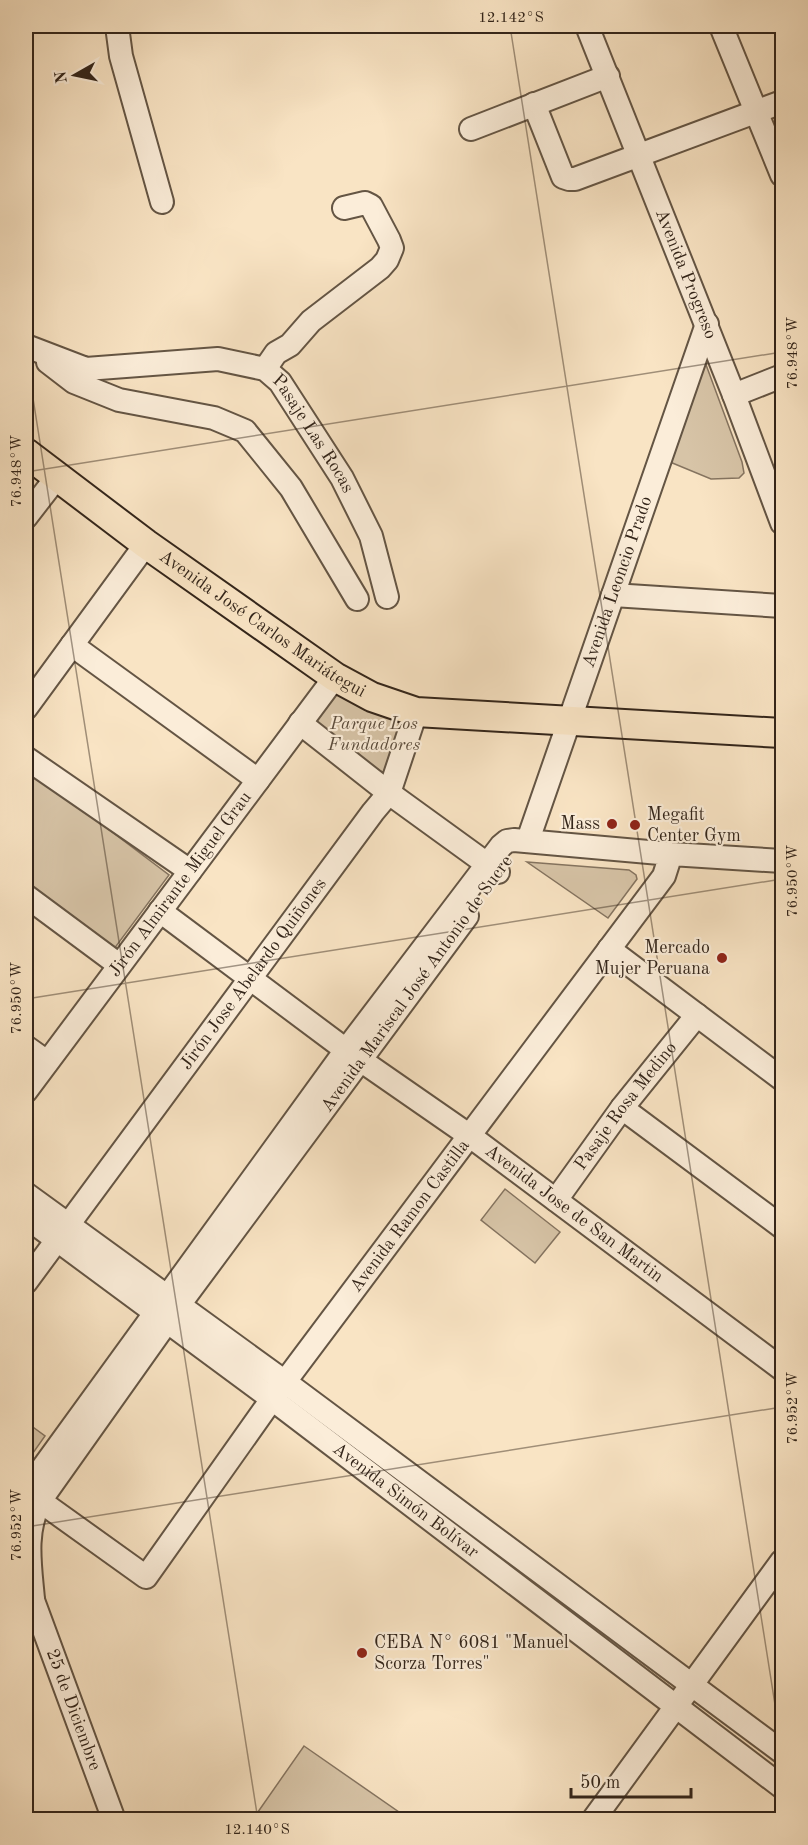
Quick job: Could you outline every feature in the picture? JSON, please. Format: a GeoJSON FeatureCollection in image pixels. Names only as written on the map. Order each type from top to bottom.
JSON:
{"type":"FeatureCollection","features":[{"type":"Feature","properties":{"kind":"main road","name":"Avenida José Carlos Mariátegui"},"geometry":{"type":"LineString","coordinates":[[26,453],[146,544],[335,677],[372,697],[416,712],[783,733]]}},
{"type":"Feature","properties":{"kind":"street"},"geometry":{"type":"LineString","coordinates":[[117,26],[121,56],[162,202]]}},
{"type":"Feature","properties":{"kind":"street","name":"Avenida Progreso"},"geometry":{"type":"LineString","coordinates":[[587,26],[707,324],[783,523]]}},
{"type":"Feature","properties":{"kind":"street"},"geometry":{"type":"LineString","coordinates":[[722,26],[783,175]]}},
{"type":"Feature","properties":{"kind":"street"},"geometry":{"type":"LineString","coordinates":[[471,129],[608,76]]}},
{"type":"Feature","properties":{"kind":"street"},"geometry":{"type":"LineString","coordinates":[[534,104],[563,177],[575,179],[783,102]]}},
{"type":"Feature","properties":{"kind":"street"},"geometry":{"type":"LineString","coordinates":[[265,369],[276,353],[290,345],[311,321],[380,268],[391,253],[389,240],[371,206],[365,203],[344,208]]}},
{"type":"Feature","properties":{"kind":"street","name":"Avenida Leoncio Prado"},"geometry":{"type":"LineString","coordinates":[[528,840],[707,324]]}},
{"type":"Feature","properties":{"kind":"street"},"geometry":{"type":"LineString","coordinates":[[26,346],[74,381],[120,400],[214,418],[245,431],[291,488],[357,599]]}},
{"type":"Feature","properties":{"kind":"street","name":"Pasaje Las Rocas"},"geometry":{"type":"LineString","coordinates":[[26,346],[86,369],[219,359],[265,369],[280,382],[342,478],[371,536],[387,597]]}},
{"type":"Feature","properties":{"kind":"street"},"geometry":{"type":"LineString","coordinates":[[734,395],[783,376]]}},
{"type":"Feature","properties":{"kind":"street"},"geometry":{"type":"LineString","coordinates":[[26,517],[57,477]]}},
{"type":"Feature","properties":{"kind":"street"},"geometry":{"type":"LineString","coordinates":[[26,708],[146,544]]}},
{"type":"Feature","properties":{"kind":"street"},"geometry":{"type":"LineString","coordinates":[[613,595],[783,606]]}},
{"type":"Feature","properties":{"kind":"street"},"geometry":{"type":"LineString","coordinates":[[72,645],[258,780]]}},
{"type":"Feature","properties":{"kind":"street","name":"Jirón Almirante Miguel Grau"},"geometry":{"type":"LineString","coordinates":[[26,1091],[335,677]]}},
{"type":"Feature","properties":{"kind":"street","name":"Jirón Jose Abelardo Quiñones"},"geometry":{"type":"LineString","coordinates":[[26,1282],[389,793],[416,712]]}},
{"type":"Feature","properties":{"kind":"street"},"geometry":{"type":"LineString","coordinates":[[300,723],[389,793],[493,868]]}},
{"type":"Feature","properties":{"kind":"street"},"geometry":{"type":"LineString","coordinates":[[26,758],[190,871]]}},
{"type":"Feature","properties":{"kind":"street"},"geometry":{"type":"LineString","coordinates":[[528,840],[670,854],[783,861]]}},
{"type":"Feature","properties":{"kind":"street","name":"Avenida Mariscal José Antonio de Sucre"},"geometry":{"type":"LineString","coordinates":[[29,1589],[33,1496],[167,1309],[493,868],[528,840]]}},
{"type":"Feature","properties":{"kind":"street","name":"Avenida Ramon Castilla"},"geometry":{"type":"LineString","coordinates":[[33,1496],[146,1577],[279,1390],[664,876],[670,854]]}},
{"type":"Feature","properties":{"kind":"street"},"geometry":{"type":"LineString","coordinates":[[26,896],[119,965]]}},
{"type":"Feature","properties":{"kind":"street","name":"Avenida Jose de San Martin"},"geometry":{"type":"LineString","coordinates":[[160,911],[353,1056],[471,1136],[783,1369]]}},
{"type":"Feature","properties":{"kind":"street"},"geometry":{"type":"LineString","coordinates":[[609,949],[783,1079]]}},
{"type":"Feature","properties":{"kind":"street","name":"Pasaje Rosa Medino"},"geometry":{"type":"LineString","coordinates":[[556,1200],[622,1108],[696,1015]]}},
{"type":"Feature","properties":{"kind":"street"},"geometry":{"type":"LineString","coordinates":[[26,1047],[47,1062]]}},
{"type":"Feature","properties":{"kind":"street"},"geometry":{"type":"LineString","coordinates":[[622,1108],[783,1227]]}},
{"type":"Feature","properties":{"kind":"street","name":"Avenida Simón Bolívar"},"geometry":{"type":"LineString","coordinates":[[26,1194],[56,1241]]}},
{"type":"Feature","properties":{"kind":"street","name":"Avenida Simón Bolívar"},"geometry":{"type":"LineString","coordinates":[[26,1217],[56,1241],[167,1309],[279,1390],[536,1568],[783,1754]]}},
{"type":"Feature","properties":{"kind":"street","name":"Avenida Simón Bolívar"},"geometry":{"type":"LineString","coordinates":[[279,1390],[522,1589],[775,1781]]}},
{"type":"Feature","properties":{"kind":"street"},"geometry":{"type":"LineString","coordinates":[[593,1820],[783,1561]]}},
{"type":"Feature","properties":{"kind":"street"},"geometry":{"type":"LineString","coordinates":[[522,1589],[536,1568]]}},
{"type":"Feature","properties":{"kind":"street","name":"25 de Diciembre"},"geometry":{"type":"LineString","coordinates":[[29,1589],[114,1820]]}},
{"type":"Feature","properties":{"kind":"street"},"geometry":{"type":"LineString","coordinates":[[775,1781],[783,1754]]}},
{"type":"Feature","properties":{"kind":"green space"},"geometry":{"type":"Polygon","coordinates":[[[705,362],[742,462],[744,473],[739,478],[711,479],[670,462],[705,362]]]}},
{"type":"Feature","properties":{"kind":"green space","name":"Parque Los Fundadores"},"geometry":{"type":"Polygon","coordinates":[[[332,692],[406,718],[386,773],[315,724],[316,713],[332,692]]]}},
{"type":"Feature","properties":{"kind":"green space"},"geometry":{"type":"Polygon","coordinates":[[[26,767],[169,875],[114,949],[26,883],[26,767]]]}},
{"type":"Feature","properties":{"kind":"green space"},"geometry":{"type":"Polygon","coordinates":[[[527,862],[629,870],[636,875],[637,879],[608,918],[527,862]]]}},
{"type":"Feature","properties":{"kind":"green space"},"geometry":{"type":"Polygon","coordinates":[[[505,1189],[560,1232],[535,1263],[481,1220],[505,1189]]]}},
{"type":"Feature","properties":{"kind":"green space"},"geometry":{"type":"Polygon","coordinates":[[[26,1422],[45,1436],[26,1463],[26,1422]]]}},
{"type":"Feature","properties":{"kind":"green space"},"geometry":{"type":"Polygon","coordinates":[[[304,1746],[409,1819],[253,1819],[304,1746]]]}},
{"type":"Feature","properties":{"kind":"place","name":"Mass"},"geometry":{"type":"Point","coordinates":[612,824]}},
{"type":"Feature","properties":{"kind":"place","name":"Megafit Center Gym"},"geometry":{"type":"Point","coordinates":[635,825]}},
{"type":"Feature","properties":{"kind":"place","name":"Mercado Mujer Peruana"},"geometry":{"type":"Point","coordinates":[722,958]}},
{"type":"Feature","properties":{"kind":"place","name":"CEBA N° 6081 \"Manuel Scorza Torres\""},"geometry":{"type":"Point","coordinates":[362,1653]}}]}
